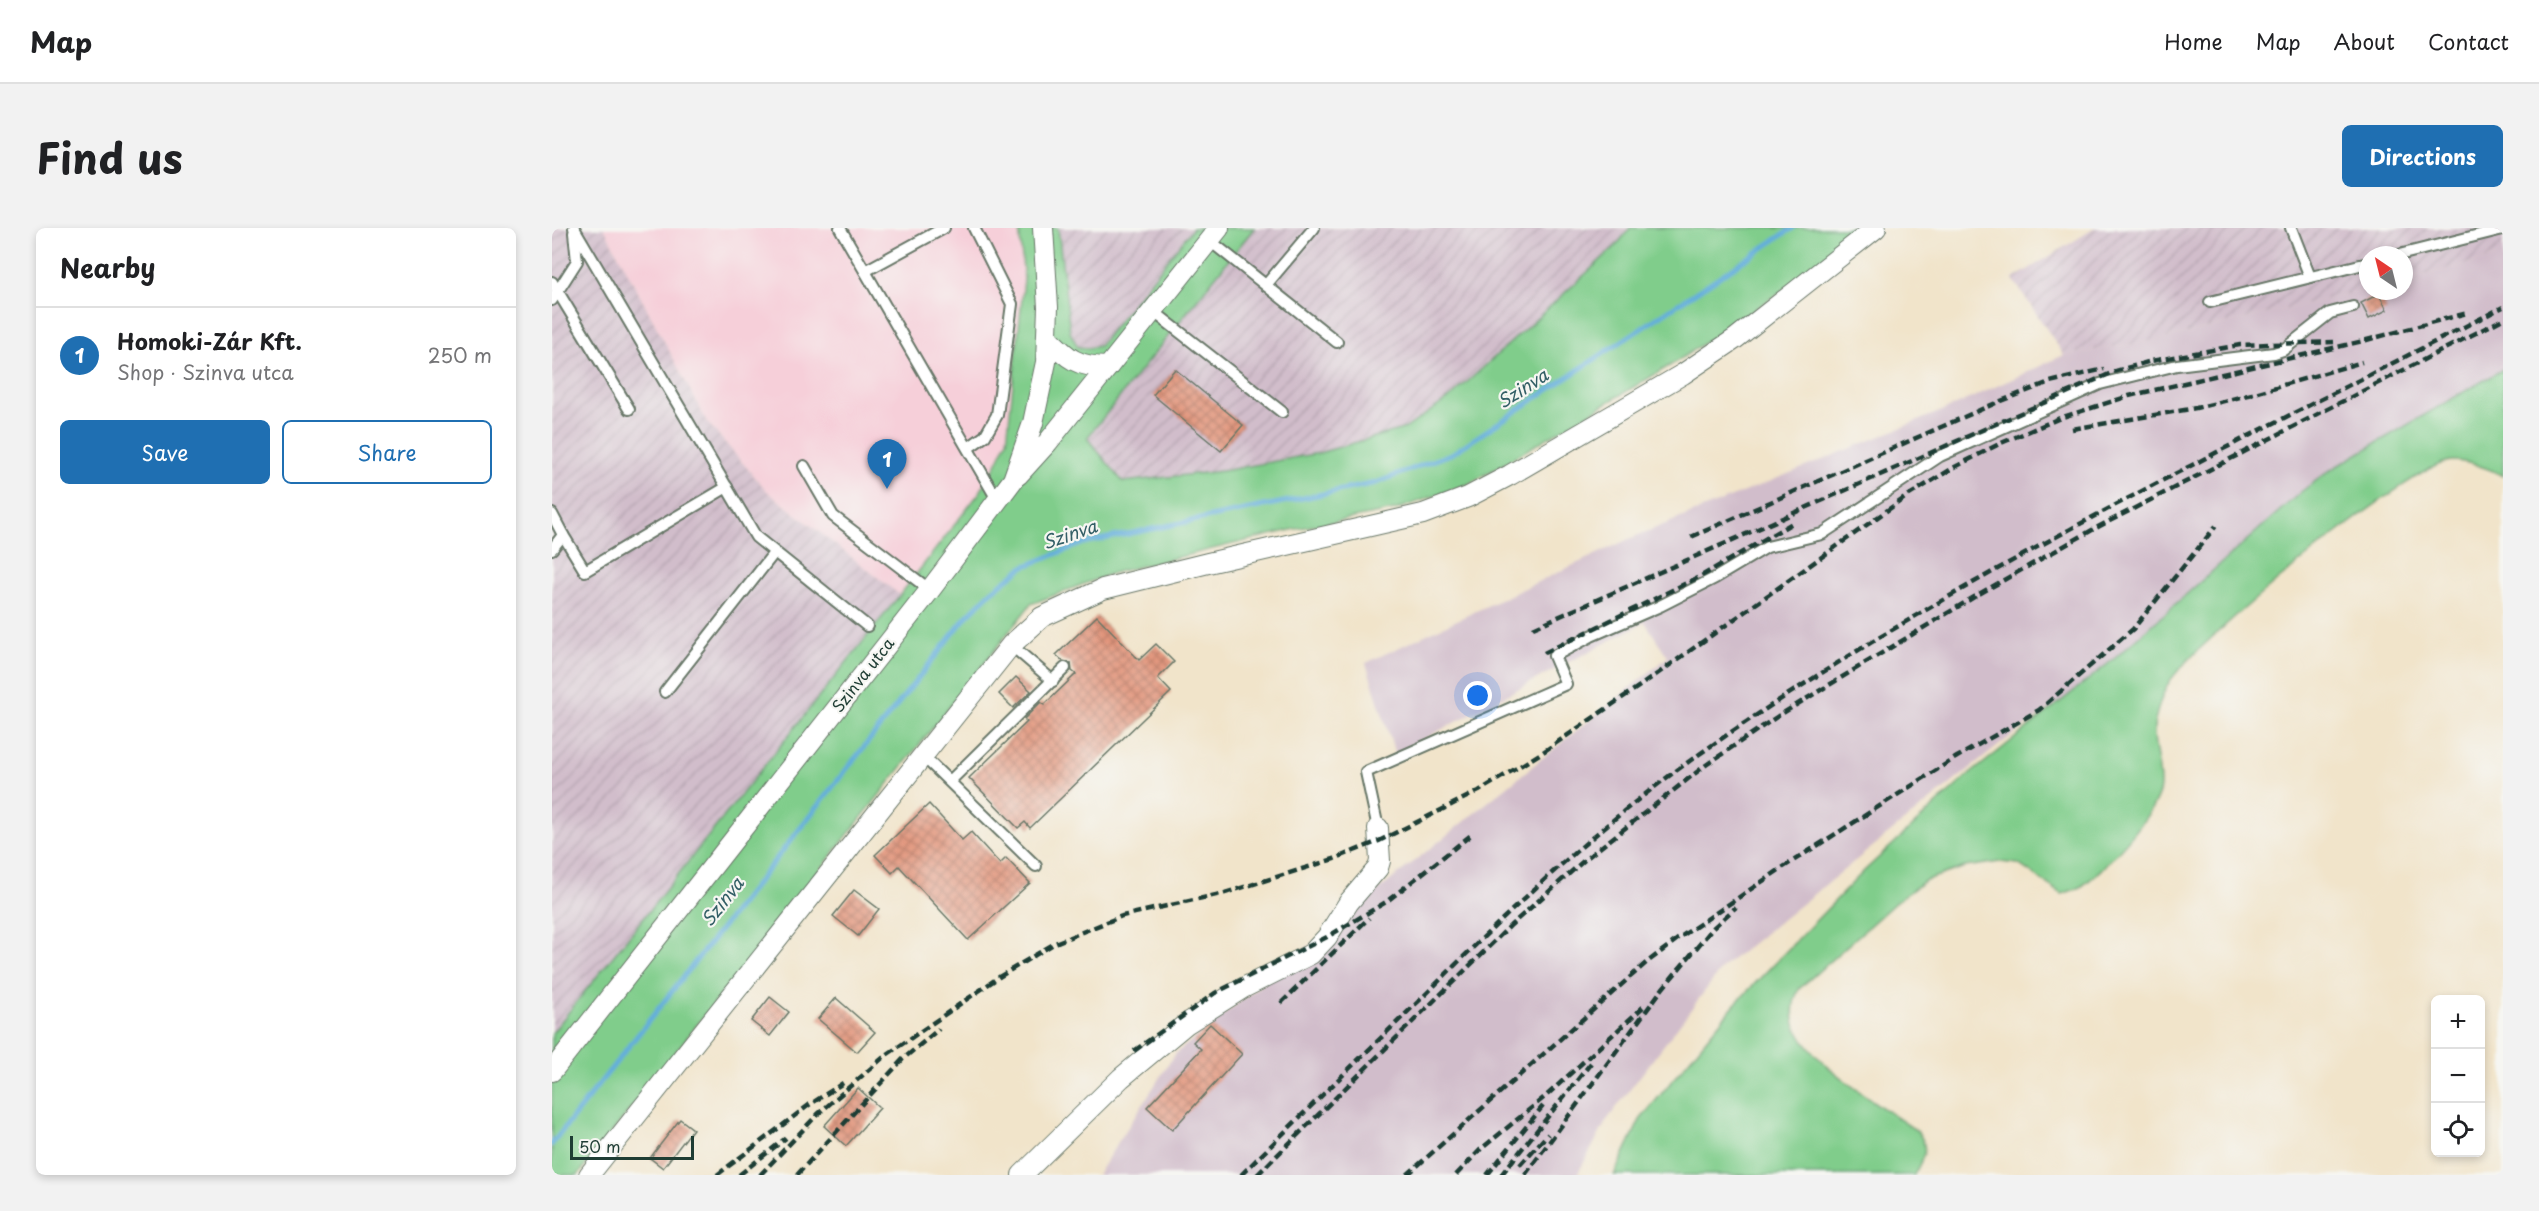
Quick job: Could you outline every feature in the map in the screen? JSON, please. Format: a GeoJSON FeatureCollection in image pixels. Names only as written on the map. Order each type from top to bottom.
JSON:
{"type":"FeatureCollection","features":[{"type":"Feature","properties":{"kind":"street","name":"Szinva utca"},"geometry":{"type":"LineString","coordinates":[[552,1071],[930,590],[1012,480],[1033,423],[1046,363],[1047,263],[1043,228]]}},
{"type":"Feature","properties":{"kind":"street"},"geometry":{"type":"LineString","coordinates":[[589,1175],[1013,643],[1042,617],[1103,589],[1208,562],[1423,514],[1468,497],[1683,374],[1735,339],[1876,228]]}},
{"type":"Feature","properties":{"kind":"street"},"geometry":{"type":"LineString","coordinates":[[1012,480],[1048,442],[1214,234]]}},
{"type":"Feature","properties":{"kind":"street"},"geometry":{"type":"LineString","coordinates":[[1048,338],[1080,365],[1108,367]]}},
{"type":"Feature","properties":{"kind":"street"},"geometry":{"type":"LineString","coordinates":[[1022,1175],[1121,1078],[1186,1024],[1243,988],[1319,948],[1349,902],[1378,868],[1380,861],[1378,828]]}},
{"type":"Feature","properties":{"kind":"lane"},"geometry":{"type":"LineString","coordinates":[[555,296],[577,261],[574,228]]}},
{"type":"Feature","properties":{"kind":"lane"},"geometry":{"type":"LineString","coordinates":[[574,228],[756,537],[867,626]]}},
{"type":"Feature","properties":{"kind":"lane"},"geometry":{"type":"LineString","coordinates":[[840,228],[998,501]]}},
{"type":"Feature","properties":{"kind":"lane"},"geometry":{"type":"LineString","coordinates":[[968,448],[985,436],[997,416],[1012,304],[974,228]]}},
{"type":"Feature","properties":{"kind":"lane"},"geometry":{"type":"LineString","coordinates":[[1266,285],[1314,228]]}},
{"type":"Feature","properties":{"kind":"lane"},"geometry":{"type":"LineString","coordinates":[[2291,228],[2310,277]]}},
{"type":"Feature","properties":{"kind":"lane"},"geometry":{"type":"LineString","coordinates":[[865,271],[937,230]]}},
{"type":"Feature","properties":{"kind":"lane"},"geometry":{"type":"LineString","coordinates":[[2413,252],[2503,230]]}},
{"type":"Feature","properties":{"kind":"lane"},"geometry":{"type":"LineString","coordinates":[[1214,234],[1266,285],[1337,342]]}},
{"type":"Feature","properties":{"kind":"lane"},"geometry":{"type":"LineString","coordinates":[[2210,302],[2359,265]]}},
{"type":"Feature","properties":{"kind":"lane"},"geometry":{"type":"LineString","coordinates":[[552,282],[555,296],[629,409]]}},
{"type":"Feature","properties":{"kind":"lane"},"geometry":{"type":"LineString","coordinates":[[1378,828],[1366,772],[1566,684],[1554,656],[1591,636],[1660,606],[1715,578],[1767,547],[1822,534],[1940,456],[2100,384],[2177,366],[2274,353],[2283,350],[2330,313],[2353,307]]}},
{"type":"Feature","properties":{"kind":"lane"},"geometry":{"type":"LineString","coordinates":[[1153,311],[1282,412]]}},
{"type":"Feature","properties":{"kind":"lane"},"geometry":{"type":"LineString","coordinates":[[804,466],[833,516],[930,590]]}},
{"type":"Feature","properties":{"kind":"lane"},"geometry":{"type":"LineString","coordinates":[[552,514],[585,571],[727,488]]}},
{"type":"Feature","properties":{"kind":"lane"},"geometry":{"type":"LineString","coordinates":[[552,549],[564,535]]}},
{"type":"Feature","properties":{"kind":"lane"},"geometry":{"type":"LineString","coordinates":[[665,692],[774,553]]}},
{"type":"Feature","properties":{"kind":"lane"},"geometry":{"type":"LineString","coordinates":[[1013,643],[1053,681]]}},
{"type":"Feature","properties":{"kind":"lane"},"geometry":{"type":"LineString","coordinates":[[950,781],[1065,668]]}},
{"type":"Feature","properties":{"kind":"lane"},"geometry":{"type":"LineString","coordinates":[[923,756],[1036,866]]}},
{"type":"Feature","properties":{"kind":"shaded area"},"geometry":{"type":"Polygon","coordinates":[[[552,228],[604,228],[707,422],[768,492],[900,595],[552,1033],[552,228]]]}},
{"type":"Feature","properties":{"kind":"shaded area"},"geometry":{"type":"Polygon","coordinates":[[[604,228],[1019,228],[1024,279],[1007,441],[980,492],[900,595],[768,492],[707,422],[604,228]]]}},
{"type":"Feature","properties":{"kind":"shaded area"},"geometry":{"type":"Polygon","coordinates":[[[1058,228],[1193,228],[1099,346],[1088,348],[1078,347],[1070,332],[1058,228]]]}},
{"type":"Feature","properties":{"kind":"shaded area"},"geometry":{"type":"Polygon","coordinates":[[[1254,228],[1630,228],[1616,246],[1452,396],[1406,428],[1319,453],[1222,471],[1123,482],[1087,438],[1254,228]]]}},
{"type":"Feature","properties":{"kind":"shaded area"},"geometry":{"type":"Polygon","coordinates":[[[2095,228],[2503,228],[2503,255],[2413,278],[2413,246],[2359,246],[2359,291],[2159,340],[2064,355],[2013,279],[2095,228]]]}},
{"type":"Feature","properties":{"kind":"shaded area"},"geometry":{"type":"Polygon","coordinates":[[[2503,255],[2503,369],[2161,629],[2003,742],[1723,967],[1607,1120],[1577,1175],[1097,1175],[1175,1054],[1668,657],[1645,622],[1395,754],[1366,663],[1629,539],[1954,406],[2064,355],[2159,340],[2359,291],[2359,300],[2413,300],[2413,278],[2503,255]]]}},
{"type":"Feature","properties":{"kind":"green space"},"geometry":{"type":"Polygon","coordinates":[[[1019,228],[1058,228],[1070,332],[1078,347],[1088,348],[1099,346],[1193,228],[1254,228],[1087,438],[1123,482],[1222,471],[1319,453],[1406,428],[1452,396],[1616,246],[1630,228],[1861,228],[1788,287],[1671,365],[1471,483],[1395,510],[1291,530],[1113,573],[1031,604],[578,1175],[552,1175],[552,1033],[900,595],[980,492],[994,469],[1007,441],[1024,279],[1019,228]]]}},
{"type":"Feature","properties":{"kind":"green space"},"geometry":{"type":"Polygon","coordinates":[[[2503,369],[2503,476],[2457,461],[2451,461],[2429,470],[2350,523],[2303,560],[2256,598],[2184,664],[2168,684],[2156,718],[2154,735],[2160,780],[2157,798],[2127,842],[2088,881],[2079,888],[2062,894],[2018,864],[2000,862],[1965,867],[1926,880],[1897,901],[1799,989],[1794,1004],[1794,1020],[1800,1035],[1811,1050],[1846,1082],[1917,1131],[1921,1137],[1925,1148],[1914,1175],[1614,1175],[1640,1120],[1734,1005],[1864,871],[1965,778],[2114,659],[2302,491],[2332,469],[2503,369]]]}},
{"type":"Feature","properties":{"kind":"building"},"geometry":{"type":"Polygon","coordinates":[[[2367,300],[2382,300],[2387,310],[2369,319],[2361,303],[2367,300]]]}},
{"type":"Feature","properties":{"kind":"building"},"geometry":{"type":"Polygon","coordinates":[[[1175,369],[1243,425],[1221,451],[1153,395],[1175,369]]]}},
{"type":"Feature","properties":{"kind":"building"},"geometry":{"type":"Polygon","coordinates":[[[1097,616],[1139,660],[1156,644],[1174,662],[1158,678],[1171,692],[1030,828],[1025,822],[1018,828],[969,778],[1027,722],[1024,719],[1041,702],[1044,705],[1076,674],[1072,671],[1071,663],[1063,661],[1056,655],[1097,616]]]}},
{"type":"Feature","properties":{"kind":"building"},"geometry":{"type":"Polygon","coordinates":[[[1016,677],[1031,691],[1013,708],[999,694],[1016,677]]]}},
{"type":"Feature","properties":{"kind":"building"},"geometry":{"type":"Polygon","coordinates":[[[929,804],[962,840],[971,832],[1000,864],[1006,858],[1030,883],[968,940],[899,866],[892,873],[875,855],[929,804]]]}},
{"type":"Feature","properties":{"kind":"building"},"geometry":{"type":"Polygon","coordinates":[[[854,890],[879,909],[858,936],[833,916],[854,890]]]}},
{"type":"Feature","properties":{"kind":"building"},"geometry":{"type":"Polygon","coordinates":[[[770,997],[789,1012],[770,1036],[751,1021],[770,997]]]}},
{"type":"Feature","properties":{"kind":"building"},"geometry":{"type":"Polygon","coordinates":[[[836,998],[875,1032],[857,1052],[818,1019],[836,998]]]}},
{"type":"Feature","properties":{"kind":"building"},"geometry":{"type":"Polygon","coordinates":[[[1210,1024],[1242,1054],[1172,1130],[1147,1107],[1201,1049],[1193,1042],[1210,1024]]]}},
{"type":"Feature","properties":{"kind":"building"},"geometry":{"type":"Polygon","coordinates":[[[858,1088],[880,1108],[846,1146],[824,1126],[858,1088]]]}},
{"type":"Feature","properties":{"kind":"building"},"geometry":{"type":"Polygon","coordinates":[[[680,1119],[693,1129],[663,1168],[650,1158],[680,1119]]]}},
{"type":"Feature","properties":{"kind":"waterway","name":"Szinva"},"geometry":{"type":"LineString","coordinates":[[552,1144],[967,616],[991,592],[1023,567],[1084,543],[1376,483],[1453,453],[1793,228]]}},
{"type":"Feature","properties":{"kind":"railway"},"geometry":{"type":"LineString","coordinates":[[1241,1175],[1553,872],[1620,814],[1691,760],[1787,695],[1987,575],[2192,465],[2503,307]]}},
{"type":"Feature","properties":{"kind":"railway"},"geometry":{"type":"LineString","coordinates":[[760,1175],[818,1114],[885,1056],[999,977],[1055,943],[1122,916],[1225,893],[1334,859],[1379,841],[1479,791],[1543,752],[1660,672],[1906,497],[1953,468],[1999,444],[2060,418],[2129,396],[2363,341],[2467,313]]}},
{"type":"Feature","properties":{"kind":"railway"},"geometry":{"type":"LineString","coordinates":[[1257,1175],[1511,925],[1588,857],[1706,765],[1778,716],[1979,594],[2094,529],[2503,319]]}},
{"type":"Feature","properties":{"kind":"railway"},"geometry":{"type":"LineString","coordinates":[[1533,628],[2116,371],[2151,361],[2240,345],[2334,342]]}},
{"type":"Feature","properties":{"kind":"railway"},"geometry":{"type":"LineString","coordinates":[[2072,429],[2196,408],[2362,362]]}},
{"type":"Feature","properties":{"kind":"railway"},"geometry":{"type":"LineString","coordinates":[[1691,537],[1998,402],[2050,382],[2104,369]]}},
{"type":"Feature","properties":{"kind":"railway"},"geometry":{"type":"LineString","coordinates":[[1544,653],[1703,575],[1794,522]]}},
{"type":"Feature","properties":{"kind":"railway"},"geometry":{"type":"LineString","coordinates":[[1407,1175],[1646,963],[1679,938],[1782,868],[1957,757],[2039,710],[2133,629],[2216,526]]}},
{"type":"Feature","properties":{"kind":"railway"},"geometry":{"type":"LineString","coordinates":[[1134,1051],[1215,993],[1327,937],[1386,902],[1471,835]]}},
{"type":"Feature","properties":{"kind":"railway"},"geometry":{"type":"LineString","coordinates":[[1525,1175],[1663,988],[1713,928],[1736,907]]}},
{"type":"Feature","properties":{"kind":"railway"},"geometry":{"type":"LineString","coordinates":[[1281,1003],[1369,918]]}},
{"type":"Feature","properties":{"kind":"railway"},"geometry":{"type":"LineString","coordinates":[[1456,1175],[1481,1149],[1546,1096],[1643,1007]]}},
{"type":"Feature","properties":{"kind":"railway"},"geometry":{"type":"LineString","coordinates":[[797,1175],[903,1059],[939,1029]]}},
{"type":"Feature","properties":{"kind":"railway"},"geometry":{"type":"LineString","coordinates":[[1501,1175],[1591,1063]]}},
{"type":"Feature","properties":{"kind":"railway"},"geometry":{"type":"LineString","coordinates":[[717,1175],[809,1105],[843,1083]]}},
{"type":"Feature","properties":{"kind":"railway"},"geometry":{"type":"LineString","coordinates":[[1487,1175],[1543,1106]]}},
{"type":"Feature","properties":{"kind":"railway"},"geometry":{"type":"LineString","coordinates":[[1520,1165],[1548,1134]]}},
{"type":"Feature","properties":{"kind":"railway"},"geometry":{"type":"LineString","coordinates":[[739,1175],[786,1138]]}},
{"type":"Feature","properties":{"kind":"place","name":"Homoki-Zár Kft."},"geometry":{"type":"Point","coordinates":[887,489]}}]}
